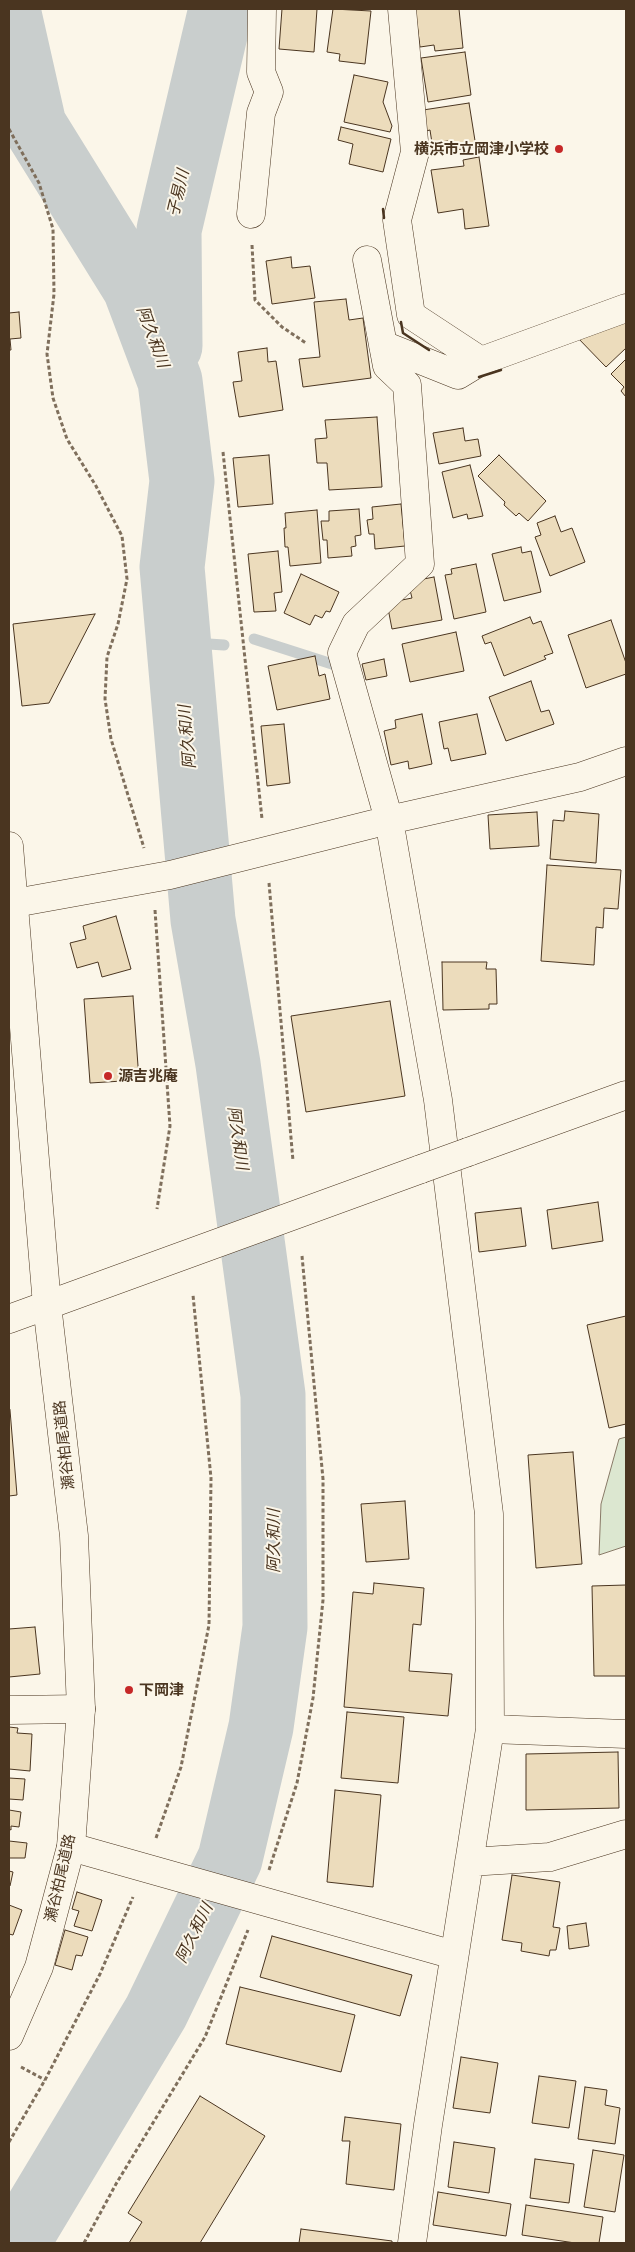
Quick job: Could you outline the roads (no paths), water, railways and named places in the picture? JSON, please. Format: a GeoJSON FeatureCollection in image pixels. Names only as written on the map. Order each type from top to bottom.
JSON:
{"type":"FeatureCollection","features":[{"type":"Feature","properties":{"kind":"street"},"geometry":{"type":"LineString","coordinates":[[251,214],[261,113],[269,92],[260,72],[262,9]]}},
{"type":"Feature","properties":{"kind":"street"},"geometry":{"type":"LineString","coordinates":[[402,9],[415,152],[397,220],[412,316],[481,361]]}},
{"type":"Feature","properties":{"kind":"street"},"geometry":{"type":"LineString","coordinates":[[367,260],[386,366],[407,384],[420,564],[356,624],[342,653],[389,820],[438,1100],[489,1514],[490,1729],[454,1955],[412,2243]]}},
{"type":"Feature","properties":{"kind":"street"},"geometry":{"type":"LineString","coordinates":[[383,345],[458,375],[481,361],[626,308]]}},
{"type":"Feature","properties":{"kind":"street"},"geometry":{"type":"LineString","coordinates":[[15,903],[162,877],[389,820],[580,777],[626,761]]}},
{"type":"Feature","properties":{"kind":"street","name":"瀬谷柏尾道路"},"geometry":{"type":"LineString","coordinates":[[9,846],[15,903],[14,987],[47,1305],[74,1536],[81,1709],[70,1847],[39,1966],[9,2036]]}},
{"type":"Feature","properties":{"kind":"street"},"geometry":{"type":"LineString","coordinates":[[9,1319],[626,1095]]}},
{"type":"Feature","properties":{"kind":"street"},"geometry":{"type":"LineString","coordinates":[[9,1710],[81,1709]]}},
{"type":"Feature","properties":{"kind":"street"},"geometry":{"type":"LineString","coordinates":[[490,1729],[626,1734]]}},
{"type":"Feature","properties":{"kind":"street"},"geometry":{"type":"LineString","coordinates":[[469,1862],[550,1857],[626,1834]]}},
{"type":"Feature","properties":{"kind":"street"},"geometry":{"type":"LineString","coordinates":[[70,1847],[454,1955]]}},
{"type":"Feature","properties":{"kind":"waterway","name":"子易川"},"geometry":{"type":"LineString","coordinates":[[170,346],[169,230],[221,9]]}},
{"type":"Feature","properties":{"kind":"waterway","name":"阿久和川"},"geometry":{"type":"LineString","coordinates":[[9,14],[34,125],[135,288],[170,381],[182,481],[172,567],[203,920],[228,1064],[273,1395],[275,1627],[261,1727],[230,1859],[156,2012],[17,2243]]}},
{"type":"Feature","properties":{"kind":"waterway"},"geometry":{"type":"LineString","coordinates":[[9,78],[25,84]]}},
{"type":"Feature","properties":{"kind":"waterway"},"geometry":{"type":"LineString","coordinates":[[254,639],[332,664]]}},
{"type":"Feature","properties":{"kind":"waterway"},"geometry":{"type":"LineString","coordinates":[[178,642],[224,645]]}},
{"type":"Feature","properties":{"kind":"place","name":"横浜市立岡津小学校"},"geometry":{"type":"Point","coordinates":[559,149]}},
{"type":"Feature","properties":{"kind":"place","name":"源吉兆庵"},"geometry":{"type":"Point","coordinates":[108,1076]}},
{"type":"Feature","properties":{"kind":"place","name":"下岡津"},"geometry":{"type":"Point","coordinates":[129,1690]}}]}
